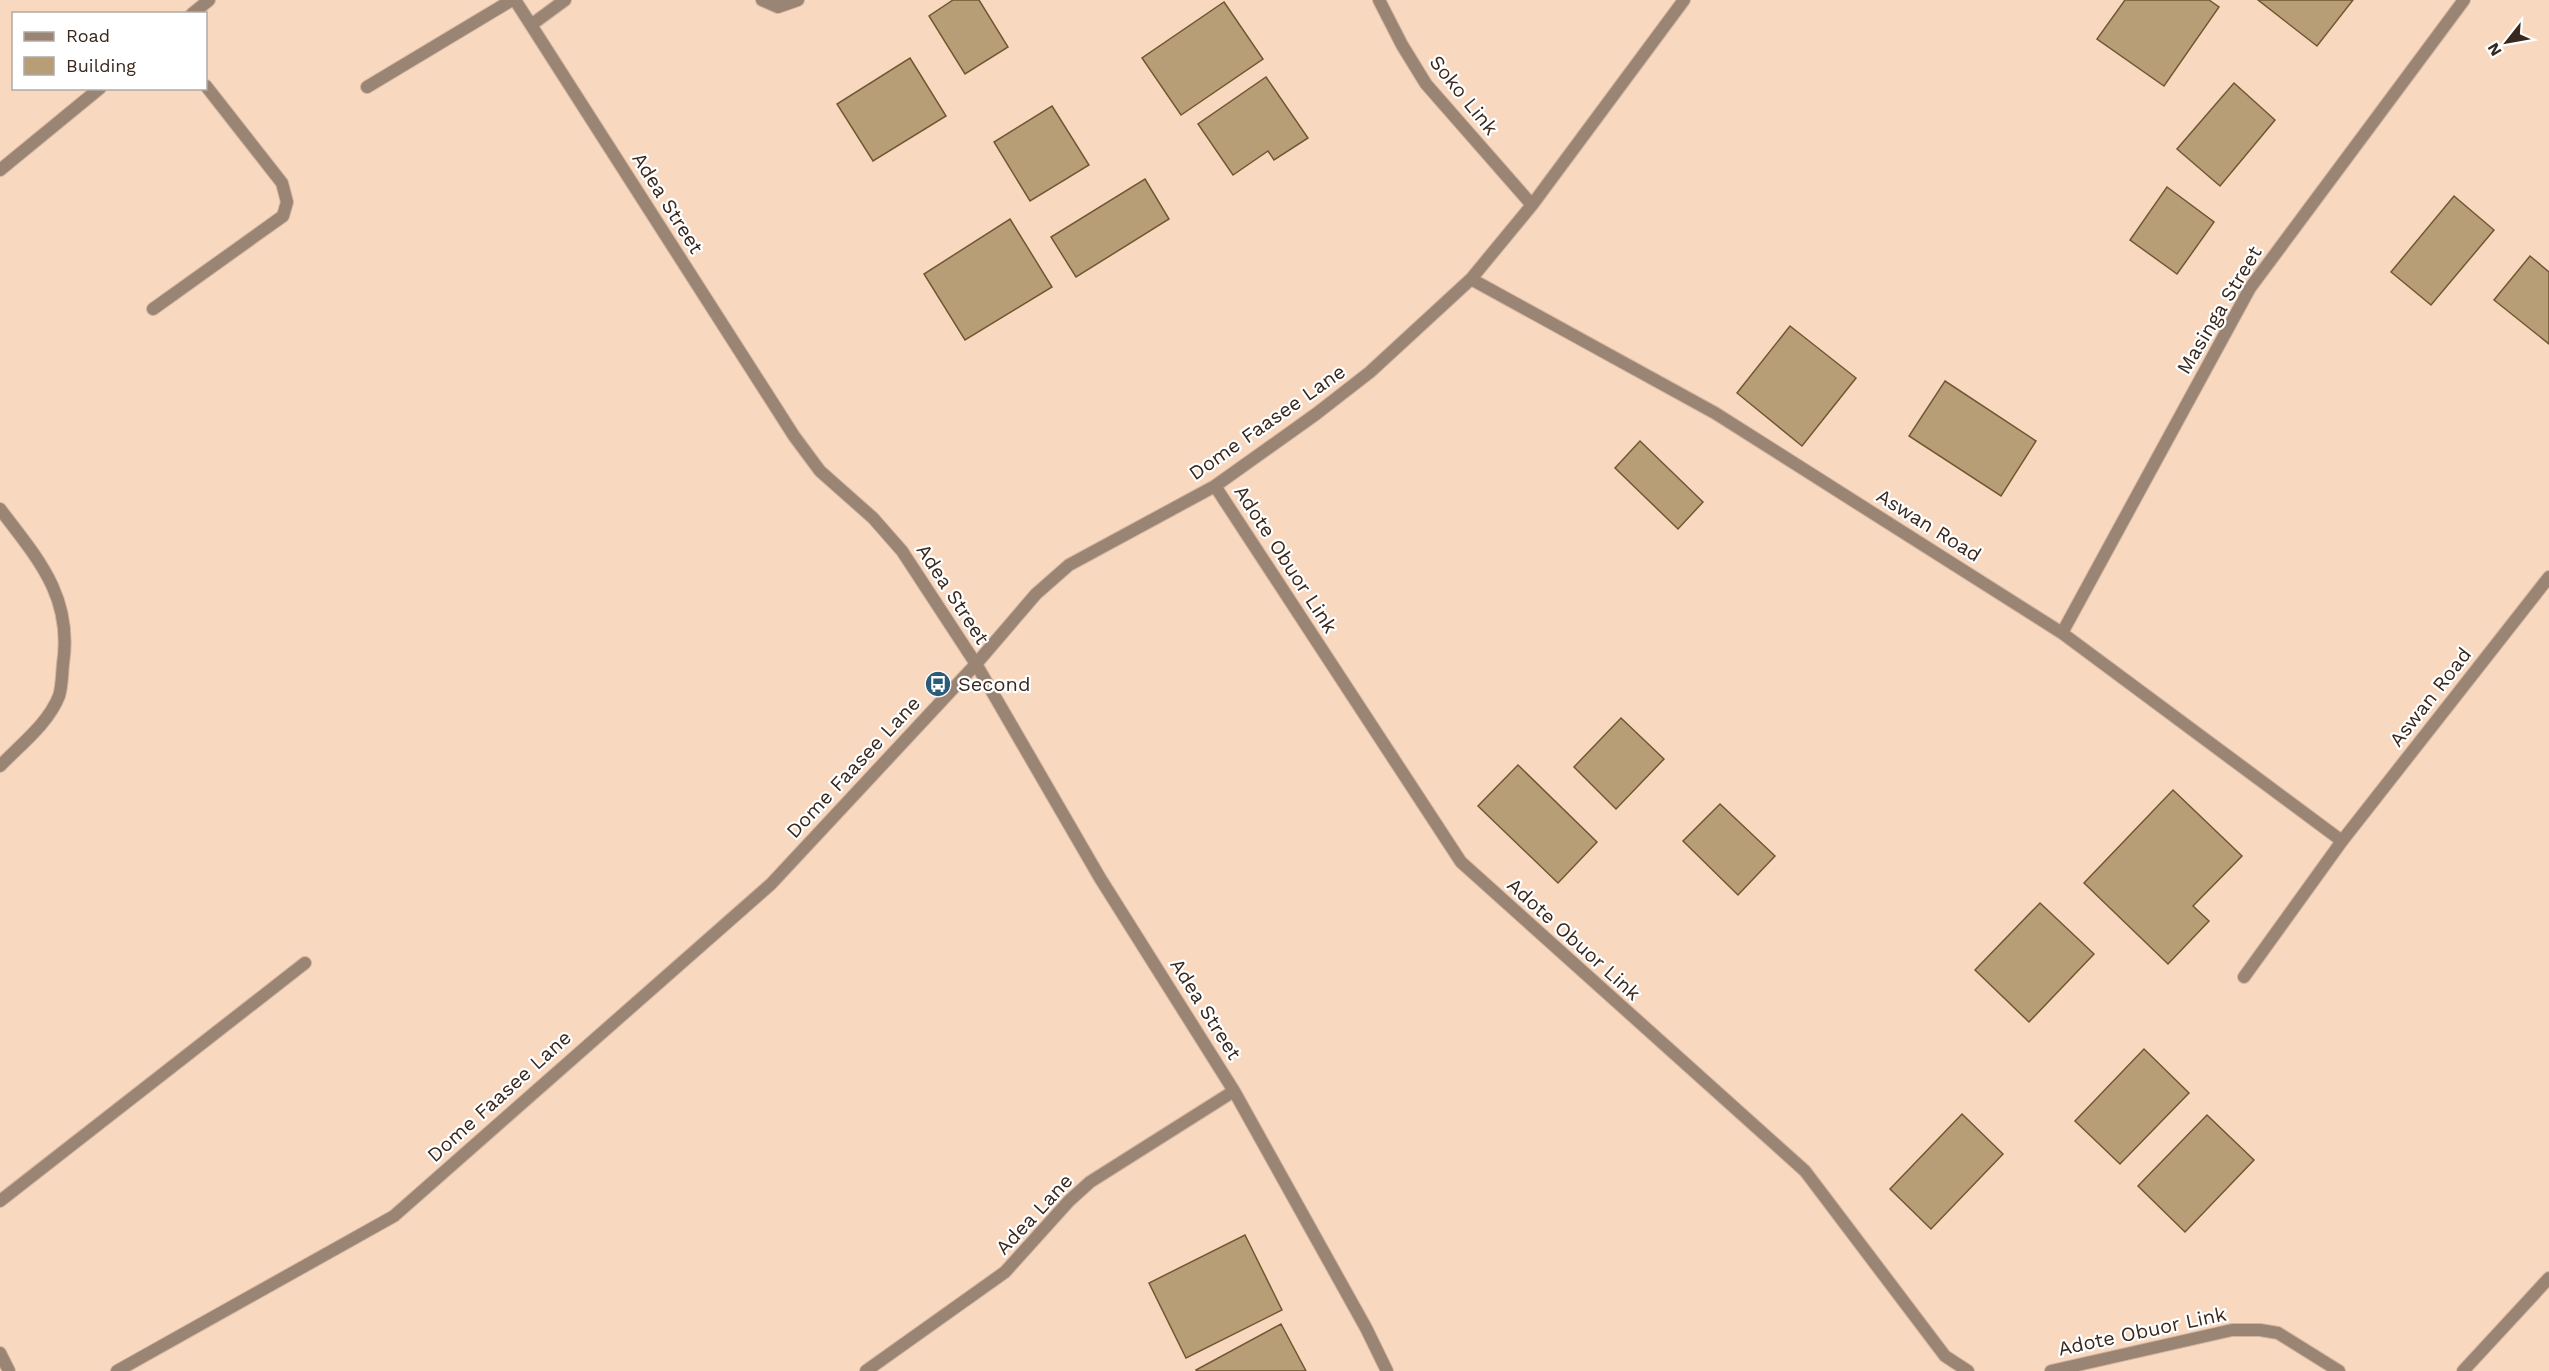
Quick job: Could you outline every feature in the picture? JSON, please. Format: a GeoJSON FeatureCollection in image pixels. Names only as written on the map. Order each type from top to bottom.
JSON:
{"type":"FeatureCollection","features":[{"type":"Feature","properties":{"kind":"street"},"geometry":{"type":"LineString","coordinates":[[194,12],[209,0]]}},
{"type":"Feature","properties":{"kind":"street"},"geometry":{"type":"LineString","coordinates":[[367,87],[514,0]]}},
{"type":"Feature","properties":{"kind":"street","name":"Adea Street"},"geometry":{"type":"LineString","coordinates":[[514,0],[794,436],[820,471],[873,518],[902,551],[976,664],[1100,878],[1234,1091],[1366,1328],[1387,1371]]}},
{"type":"Feature","properties":{"kind":"street"},"geometry":{"type":"LineString","coordinates":[[531,25],[566,0]]}},
{"type":"Feature","properties":{"kind":"street"},"geometry":{"type":"LineString","coordinates":[[762,0],[778,7],[798,0]]}},
{"type":"Feature","properties":{"kind":"street","name":"Soko Link"},"geometry":{"type":"LineString","coordinates":[[1379,0],[1402,45],[1431,91],[1532,205]]}},
{"type":"Feature","properties":{"kind":"street","name":"Dome Faasee Lane"},"geometry":{"type":"LineString","coordinates":[[117,1371],[394,1216],[771,884],[976,664],[1036,594],[1069,565],[1215,486],[1316,414],[1370,372],[1471,279],[1532,205],[1684,0]]}},
{"type":"Feature","properties":{"kind":"street","name":"Masinga Street"},"geometry":{"type":"LineString","coordinates":[[2062,633],[2250,288],[2464,0]]}},
{"type":"Feature","properties":{"kind":"street"},"geometry":{"type":"LineString","coordinates":[[153,309],[283,216],[287,202],[282,183],[207,87]]}},
{"type":"Feature","properties":{"kind":"street"},"geometry":{"type":"LineString","coordinates":[[0,170],[98,90]]}},
{"type":"Feature","properties":{"kind":"street","name":"Aswan Road"},"geometry":{"type":"LineString","coordinates":[[1471,279],[1715,413],[2062,633],[2342,841]]}},
{"type":"Feature","properties":{"kind":"street","name":"Adote Obuor Link"},"geometry":{"type":"LineString","coordinates":[[1215,486],[1461,862],[1805,1171],[1945,1356],[1968,1371]]}},
{"type":"Feature","properties":{"kind":"street"},"geometry":{"type":"LineString","coordinates":[[0,509],[39,559],[62,604],[66,649],[59,695],[43,722],[0,766]]}},
{"type":"Feature","properties":{"kind":"street","name":"Aswan Road"},"geometry":{"type":"LineString","coordinates":[[2244,977],[2342,841],[2549,577]]}},
{"type":"Feature","properties":{"kind":"street"},"geometry":{"type":"LineString","coordinates":[[0,1201],[305,963]]}},
{"type":"Feature","properties":{"kind":"street","name":"Adea Lane"},"geometry":{"type":"LineString","coordinates":[[866,1371],[1005,1272],[1068,1201],[1090,1182],[1234,1091]]}},
{"type":"Feature","properties":{"kind":"street"},"geometry":{"type":"LineString","coordinates":[[2463,1371],[2549,1278]]}},
{"type":"Feature","properties":{"kind":"street","name":"Adote Obuor Link"},"geometry":{"type":"LineString","coordinates":[[2051,1371],[2232,1330],[2260,1330],[2278,1333],[2339,1371]]}},
{"type":"Feature","properties":{"kind":"street"},"geometry":{"type":"LineString","coordinates":[[0,1353],[9,1371]]}},
{"type":"Feature","properties":{"kind":"building"},"geometry":{"type":"Polygon","coordinates":[[[953,0],[979,0],[1008,47],[965,74],[929,16],[953,0]]]}},
{"type":"Feature","properties":{"kind":"building"},"geometry":{"type":"Polygon","coordinates":[[[2125,0],[2209,0],[2219,7],[2164,86],[2097,39],[2125,0]]]}},
{"type":"Feature","properties":{"kind":"building"},"geometry":{"type":"Polygon","coordinates":[[[2258,0],[2353,0],[2317,46],[2258,0]]]}},
{"type":"Feature","properties":{"kind":"building"},"geometry":{"type":"Polygon","coordinates":[[[1224,2],[1263,59],[1181,115],[1142,58],[1224,2]]]}},
{"type":"Feature","properties":{"kind":"building"},"geometry":{"type":"Polygon","coordinates":[[[910,58],[946,116],[873,161],[837,104],[910,58]]]}},
{"type":"Feature","properties":{"kind":"building"},"geometry":{"type":"Polygon","coordinates":[[[1266,77],[1308,138],[1274,160],[1268,151],[1233,175],[1198,124],[1266,77]]]}},
{"type":"Feature","properties":{"kind":"building"},"geometry":{"type":"Polygon","coordinates":[[[2234,83],[2275,120],[2220,186],[2177,149],[2234,83]]]}},
{"type":"Feature","properties":{"kind":"building"},"geometry":{"type":"Polygon","coordinates":[[[1052,106],[1089,165],[1030,201],[994,142],[1052,106]]]}},
{"type":"Feature","properties":{"kind":"building"},"geometry":{"type":"Polygon","coordinates":[[[1145,179],[1169,219],[1076,277],[1051,237],[1145,179]]]}},
{"type":"Feature","properties":{"kind":"building"},"geometry":{"type":"Polygon","coordinates":[[[2167,187],[2214,222],[2177,274],[2130,240],[2167,187]]]}},
{"type":"Feature","properties":{"kind":"building"},"geometry":{"type":"Polygon","coordinates":[[[2454,196],[2494,230],[2431,305],[2391,272],[2454,196]]]}},
{"type":"Feature","properties":{"kind":"building"},"geometry":{"type":"Polygon","coordinates":[[[1010,219],[1052,287],[965,340],[924,274],[1010,219]]]}},
{"type":"Feature","properties":{"kind":"building"},"geometry":{"type":"Polygon","coordinates":[[[2530,256],[2549,272],[2549,344],[2494,300],[2530,256]]]}},
{"type":"Feature","properties":{"kind":"building"},"geometry":{"type":"Polygon","coordinates":[[[1790,326],[1856,378],[1802,446],[1737,393],[1790,326]]]}},
{"type":"Feature","properties":{"kind":"building"},"geometry":{"type":"Polygon","coordinates":[[[1945,381],[2036,441],[2001,496],[1909,436],[1945,381]]]}},
{"type":"Feature","properties":{"kind":"building"},"geometry":{"type":"Polygon","coordinates":[[[1640,441],[1703,502],[1678,529],[1615,468],[1640,441]]]}},
{"type":"Feature","properties":{"kind":"building"},"geometry":{"type":"Polygon","coordinates":[[[1621,718],[1664,759],[1616,809],[1574,767],[1621,718]]]}},
{"type":"Feature","properties":{"kind":"building"},"geometry":{"type":"Polygon","coordinates":[[[1518,765],[1597,842],[1558,883],[1478,806],[1518,765]]]}},
{"type":"Feature","properties":{"kind":"building"},"geometry":{"type":"Polygon","coordinates":[[[2173,790],[2242,856],[2193,906],[2209,921],[2168,964],[2084,883],[2173,790]]]}},
{"type":"Feature","properties":{"kind":"building"},"geometry":{"type":"Polygon","coordinates":[[[1720,804],[1775,856],[1738,895],[1683,841],[1720,804]]]}},
{"type":"Feature","properties":{"kind":"building"},"geometry":{"type":"Polygon","coordinates":[[[2040,903],[2094,954],[2029,1022],[1975,970],[2040,903]]]}},
{"type":"Feature","properties":{"kind":"building"},"geometry":{"type":"Polygon","coordinates":[[[2144,1049],[2189,1093],[2120,1164],[2075,1121],[2144,1049]]]}},
{"type":"Feature","properties":{"kind":"building"},"geometry":{"type":"Polygon","coordinates":[[[1962,1114],[2003,1154],[1931,1229],[1890,1189],[1962,1114]]]}},
{"type":"Feature","properties":{"kind":"building"},"geometry":{"type":"Polygon","coordinates":[[[2207,1115],[2254,1160],[2185,1232],[2138,1186],[2207,1115]]]}},
{"type":"Feature","properties":{"kind":"building"},"geometry":{"type":"Polygon","coordinates":[[[1245,1235],[1282,1310],[1186,1358],[1149,1283],[1245,1235]]]}},
{"type":"Feature","properties":{"kind":"building"},"geometry":{"type":"Polygon","coordinates":[[[1281,1324],[1306,1371],[1196,1370],[1281,1324]]]}},
{"type":"Feature","properties":{"kind":"place","name":"Second"},"geometry":{"type":"Point","coordinates":[938,684]}}]}
